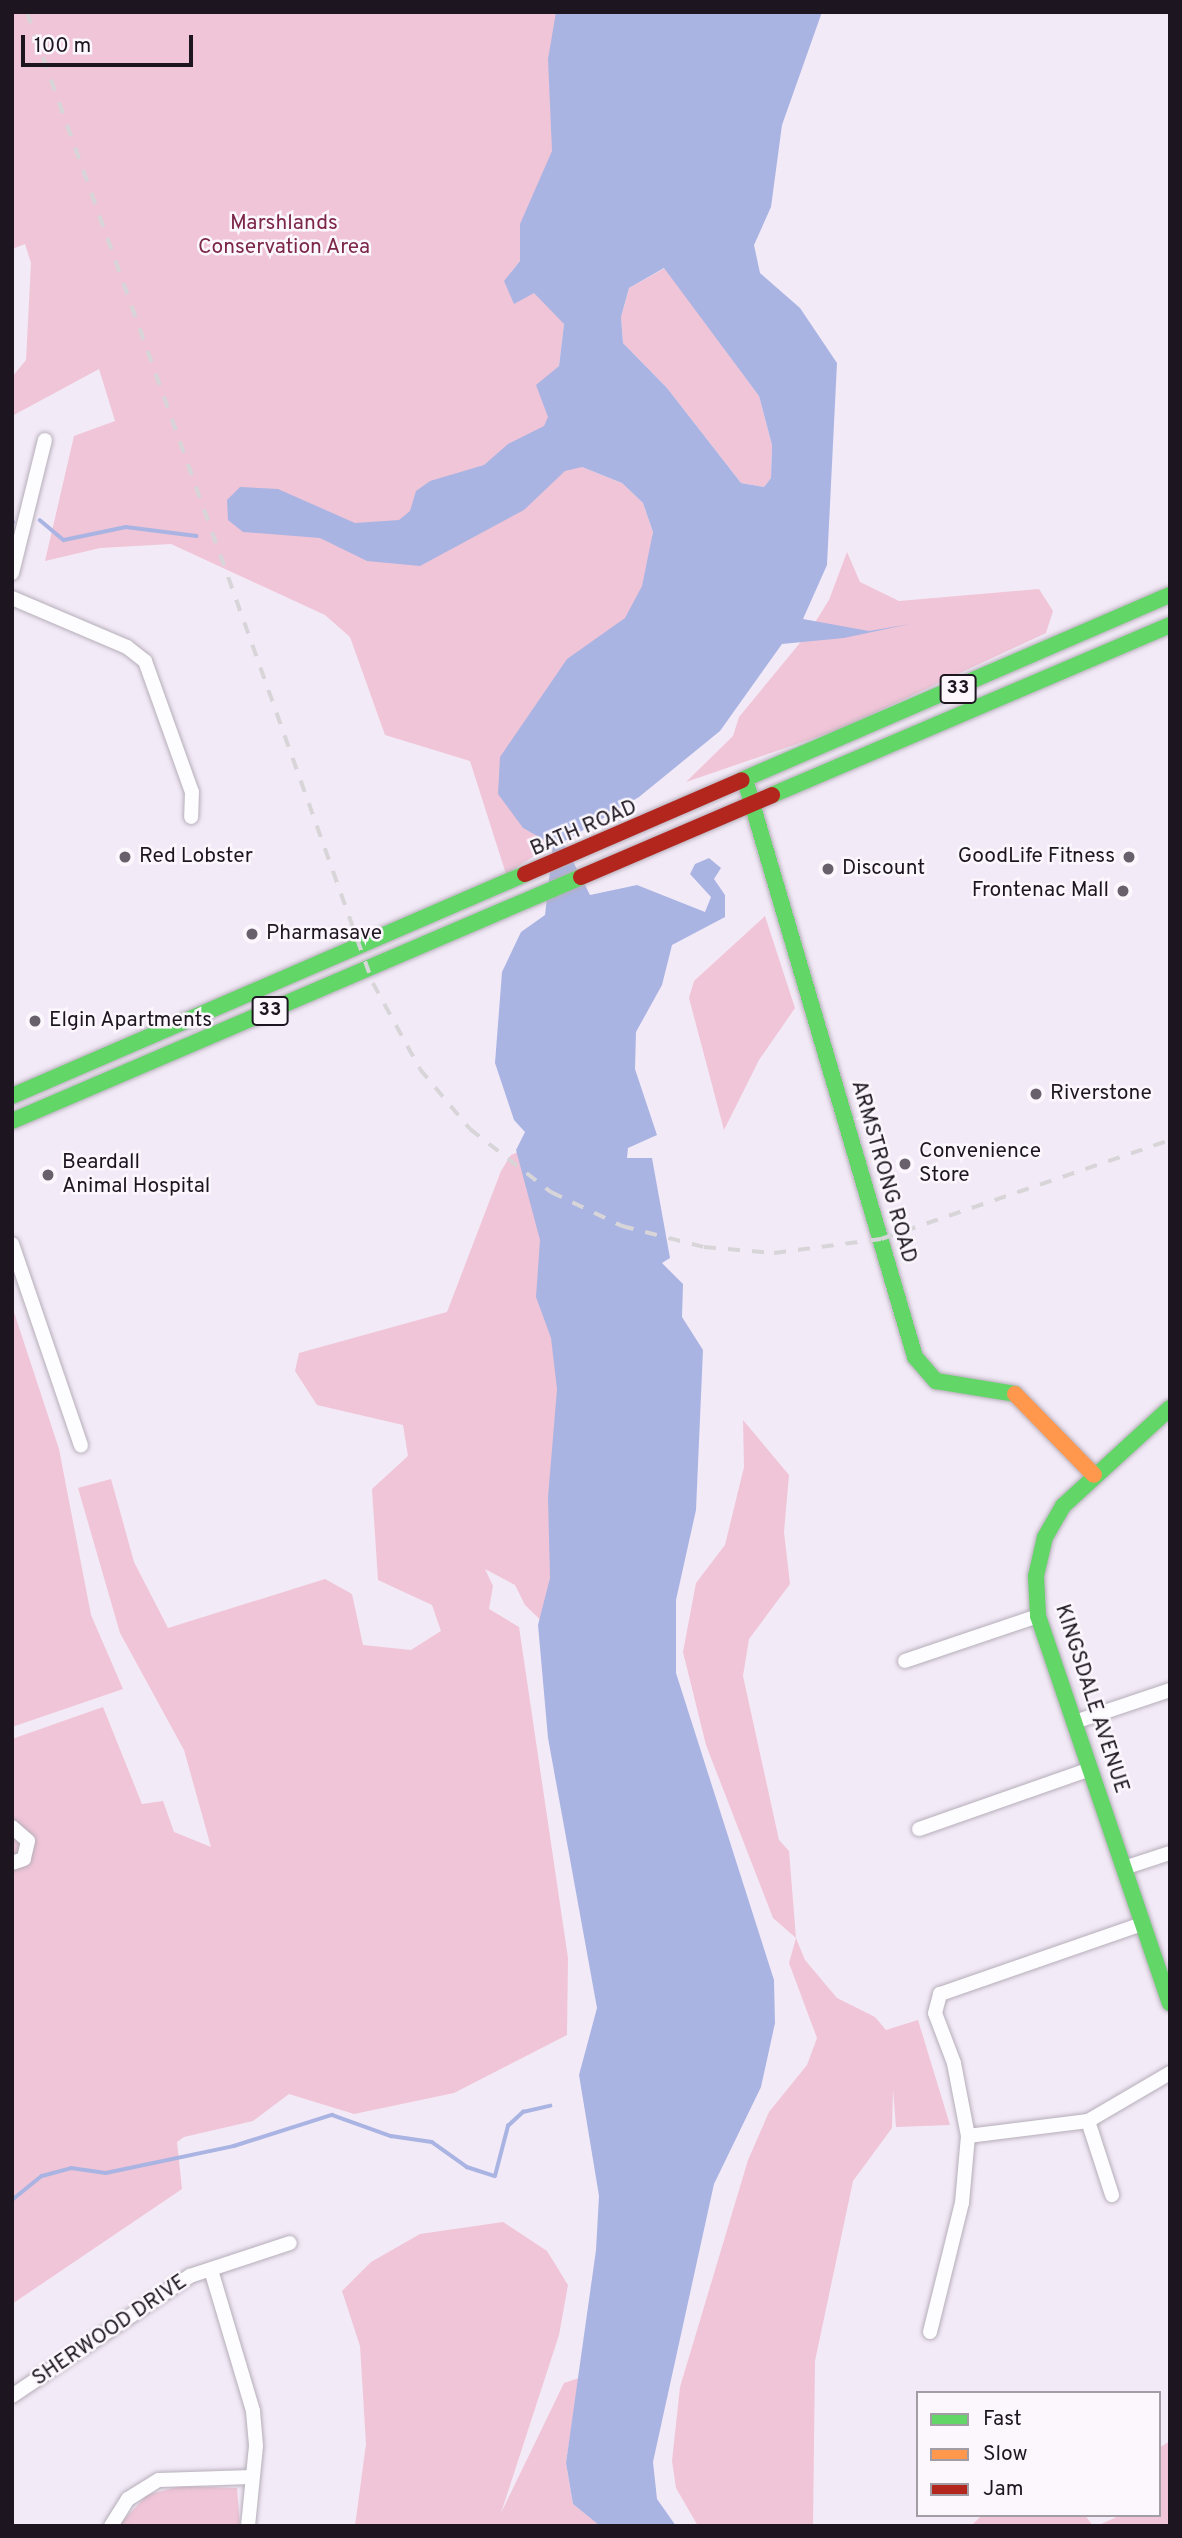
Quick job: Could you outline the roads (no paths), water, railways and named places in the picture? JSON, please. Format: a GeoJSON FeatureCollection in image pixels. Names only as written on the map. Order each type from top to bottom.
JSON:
{"type":"FeatureCollection","features":[{"type":"Feature","properties":{"kind":"main road","name":"BATH ROAD"},"geometry":{"type":"LineString","coordinates":[[12,1096],[202,1018],[746,783],[1170,595]]}},
{"type":"Feature","properties":{"kind":"main road","name":"BATH ROAD"},"geometry":{"type":"LineString","coordinates":[[12,1121],[1170,625]]}},
{"type":"Feature","properties":{"kind":"main road","name":"ARMSTRONG ROAD"},"geometry":{"type":"LineString","coordinates":[[746,783],[755,802],[915,1357],[936,1381],[1013,1392],[1094,1475]]}},
{"type":"Feature","properties":{"kind":"main road"},"geometry":{"type":"LineString","coordinates":[[202,1018],[209,1035]]}},
{"type":"Feature","properties":{"kind":"main road","name":"KINGSDALE AVENUE"},"geometry":{"type":"LineString","coordinates":[[1170,1408],[1094,1475],[1045,1537],[1036,1576],[1038,1616],[1170,2003]]}},
{"type":"Feature","properties":{"kind":"street"},"geometry":{"type":"LineString","coordinates":[[12,573],[45,440]]}},
{"type":"Feature","properties":{"kind":"street"},"geometry":{"type":"LineString","coordinates":[[12,598],[127,647],[145,661],[192,792],[191,817]]}},
{"type":"Feature","properties":{"kind":"street"},"geometry":{"type":"LineString","coordinates":[[12,1244],[81,1446]]}},
{"type":"Feature","properties":{"kind":"street"},"geometry":{"type":"LineString","coordinates":[[905,1661],[1038,1616]]}},
{"type":"Feature","properties":{"kind":"street"},"geometry":{"type":"LineString","coordinates":[[1075,1723],[1170,1690]]}},
{"type":"Feature","properties":{"kind":"street"},"geometry":{"type":"LineString","coordinates":[[919,1829],[1090,1769]]}},
{"type":"Feature","properties":{"kind":"street"},"geometry":{"type":"LineString","coordinates":[[12,1827],[29,1841],[24,1859],[12,1863]]}},
{"type":"Feature","properties":{"kind":"street"},"geometry":{"type":"LineString","coordinates":[[1124,1868],[1170,1853]]}},
{"type":"Feature","properties":{"kind":"street"},"geometry":{"type":"LineString","coordinates":[[930,2332],[962,2203],[968,2136],[954,2063],[935,2013],[940,1994],[1142,1924]]}},
{"type":"Feature","properties":{"kind":"street"},"geometry":{"type":"LineString","coordinates":[[968,2136],[1088,2121],[1170,2073]]}},
{"type":"Feature","properties":{"kind":"street"},"geometry":{"type":"LineString","coordinates":[[1088,2121],[1112,2195]]}},
{"type":"Feature","properties":{"kind":"street","name":"SHERWOOD DRIVE"},"geometry":{"type":"LineString","coordinates":[[12,2396],[190,2276],[290,2243]]}},
{"type":"Feature","properties":{"kind":"street"},"geometry":{"type":"LineString","coordinates":[[211,2270],[253,2411],[253,2477],[248,2526]]}},
{"type":"Feature","properties":{"kind":"street"},"geometry":{"type":"LineString","coordinates":[[111,2526],[128,2499],[159,2480],[253,2477]]}},
{"type":"Feature","properties":{"kind":"water"},"geometry":{"type":"Polygon","coordinates":[[[556,12],[822,12],[782,125],[771,207],[754,245],[760,273],[800,308],[837,363],[827,565],[803,619],[869,631],[910,624],[844,638],[782,644],[720,731],[639,797],[563,842],[590,895],[637,885],[705,912],[711,897],[690,874],[695,864],[709,858],[721,868],[714,879],[725,895],[725,917],[672,945],[662,985],[636,1032],[635,1069],[657,1135],[628,1148],[627,1158],[652,1158],[670,1258],[662,1263],[683,1284],[682,1317],[703,1350],[696,1510],[676,1600],[676,1673],[774,1980],[775,2023],[761,2087],[714,2184],[653,2462],[657,2499],[676,2526],[600,2526],[573,2504],[566,2463],[596,2250],[599,2196],[579,2075],[597,2008],[548,1738],[538,1625],[550,1578],[548,1497],[557,1389],[551,1338],[536,1297],[540,1240],[516,1150],[525,1132],[514,1120],[495,1063],[502,972],[521,932],[545,915],[553,845],[523,828],[498,794],[500,757],[567,659],[625,618],[642,586],[653,532],[643,503],[622,483],[582,467],[565,471],[524,510],[420,566],[367,561],[320,538],[243,532],[228,520],[227,500],[240,487],[278,489],[355,523],[399,520],[410,511],[416,491],[430,481],[484,465],[508,444],[544,426],[548,417],[536,385],[559,366],[564,324],[534,293],[514,304],[504,281],[520,261],[520,224],[552,151],[548,59],[556,12]],[[664,268],[629,288],[621,317],[623,343],[667,388],[741,483],[764,487],[771,478],[772,445],[759,396],[664,268]]]}},
{"type":"Feature","properties":{"kind":"waterway"},"geometry":{"type":"LineString","coordinates":[[40,520],[64,540],[126,527],[196,536]]}},
{"type":"Feature","properties":{"kind":"waterway"},"geometry":{"type":"LineString","coordinates":[[12,2200],[42,2176],[71,2168],[106,2173],[234,2146],[332,2115],[391,2136],[432,2142],[467,2167],[495,2176],[508,2126],[523,2112],[550,2106]]}},
{"type":"Feature","properties":{"kind":"railway"},"geometry":{"type":"LineString","coordinates":[[27,12],[373,983],[420,1069],[470,1129],[551,1192],[622,1226],[704,1247],[774,1253],[881,1239],[1170,1140]]}},
{"type":"Feature","properties":{"kind":"place","name":"Red Lobster"},"geometry":{"type":"Point","coordinates":[125,857]}},
{"type":"Feature","properties":{"kind":"place","name":"GoodLife Fitness"},"geometry":{"type":"Point","coordinates":[1129,857]}},
{"type":"Feature","properties":{"kind":"place","name":"Discount"},"geometry":{"type":"Point","coordinates":[828,869]}},
{"type":"Feature","properties":{"kind":"place","name":"Frontenac Mall"},"geometry":{"type":"Point","coordinates":[1123,891]}},
{"type":"Feature","properties":{"kind":"place","name":"Pharmasave"},"geometry":{"type":"Point","coordinates":[252,934]}},
{"type":"Feature","properties":{"kind":"place","name":"Elgin Apartments"},"geometry":{"type":"Point","coordinates":[35,1021]}},
{"type":"Feature","properties":{"kind":"place","name":"Riverstone"},"geometry":{"type":"Point","coordinates":[1036,1094]}},
{"type":"Feature","properties":{"kind":"place","name":"Convenience Store"},"geometry":{"type":"Point","coordinates":[905,1164]}},
{"type":"Feature","properties":{"kind":"place","name":"Beardall Animal Hospital"},"geometry":{"type":"Point","coordinates":[48,1175]}},
{"type":"Feature","properties":{"kind":"park label","name":"Marshlands Conservation Area"},"geometry":{"type":"Point","coordinates":[284,236]}}]}
